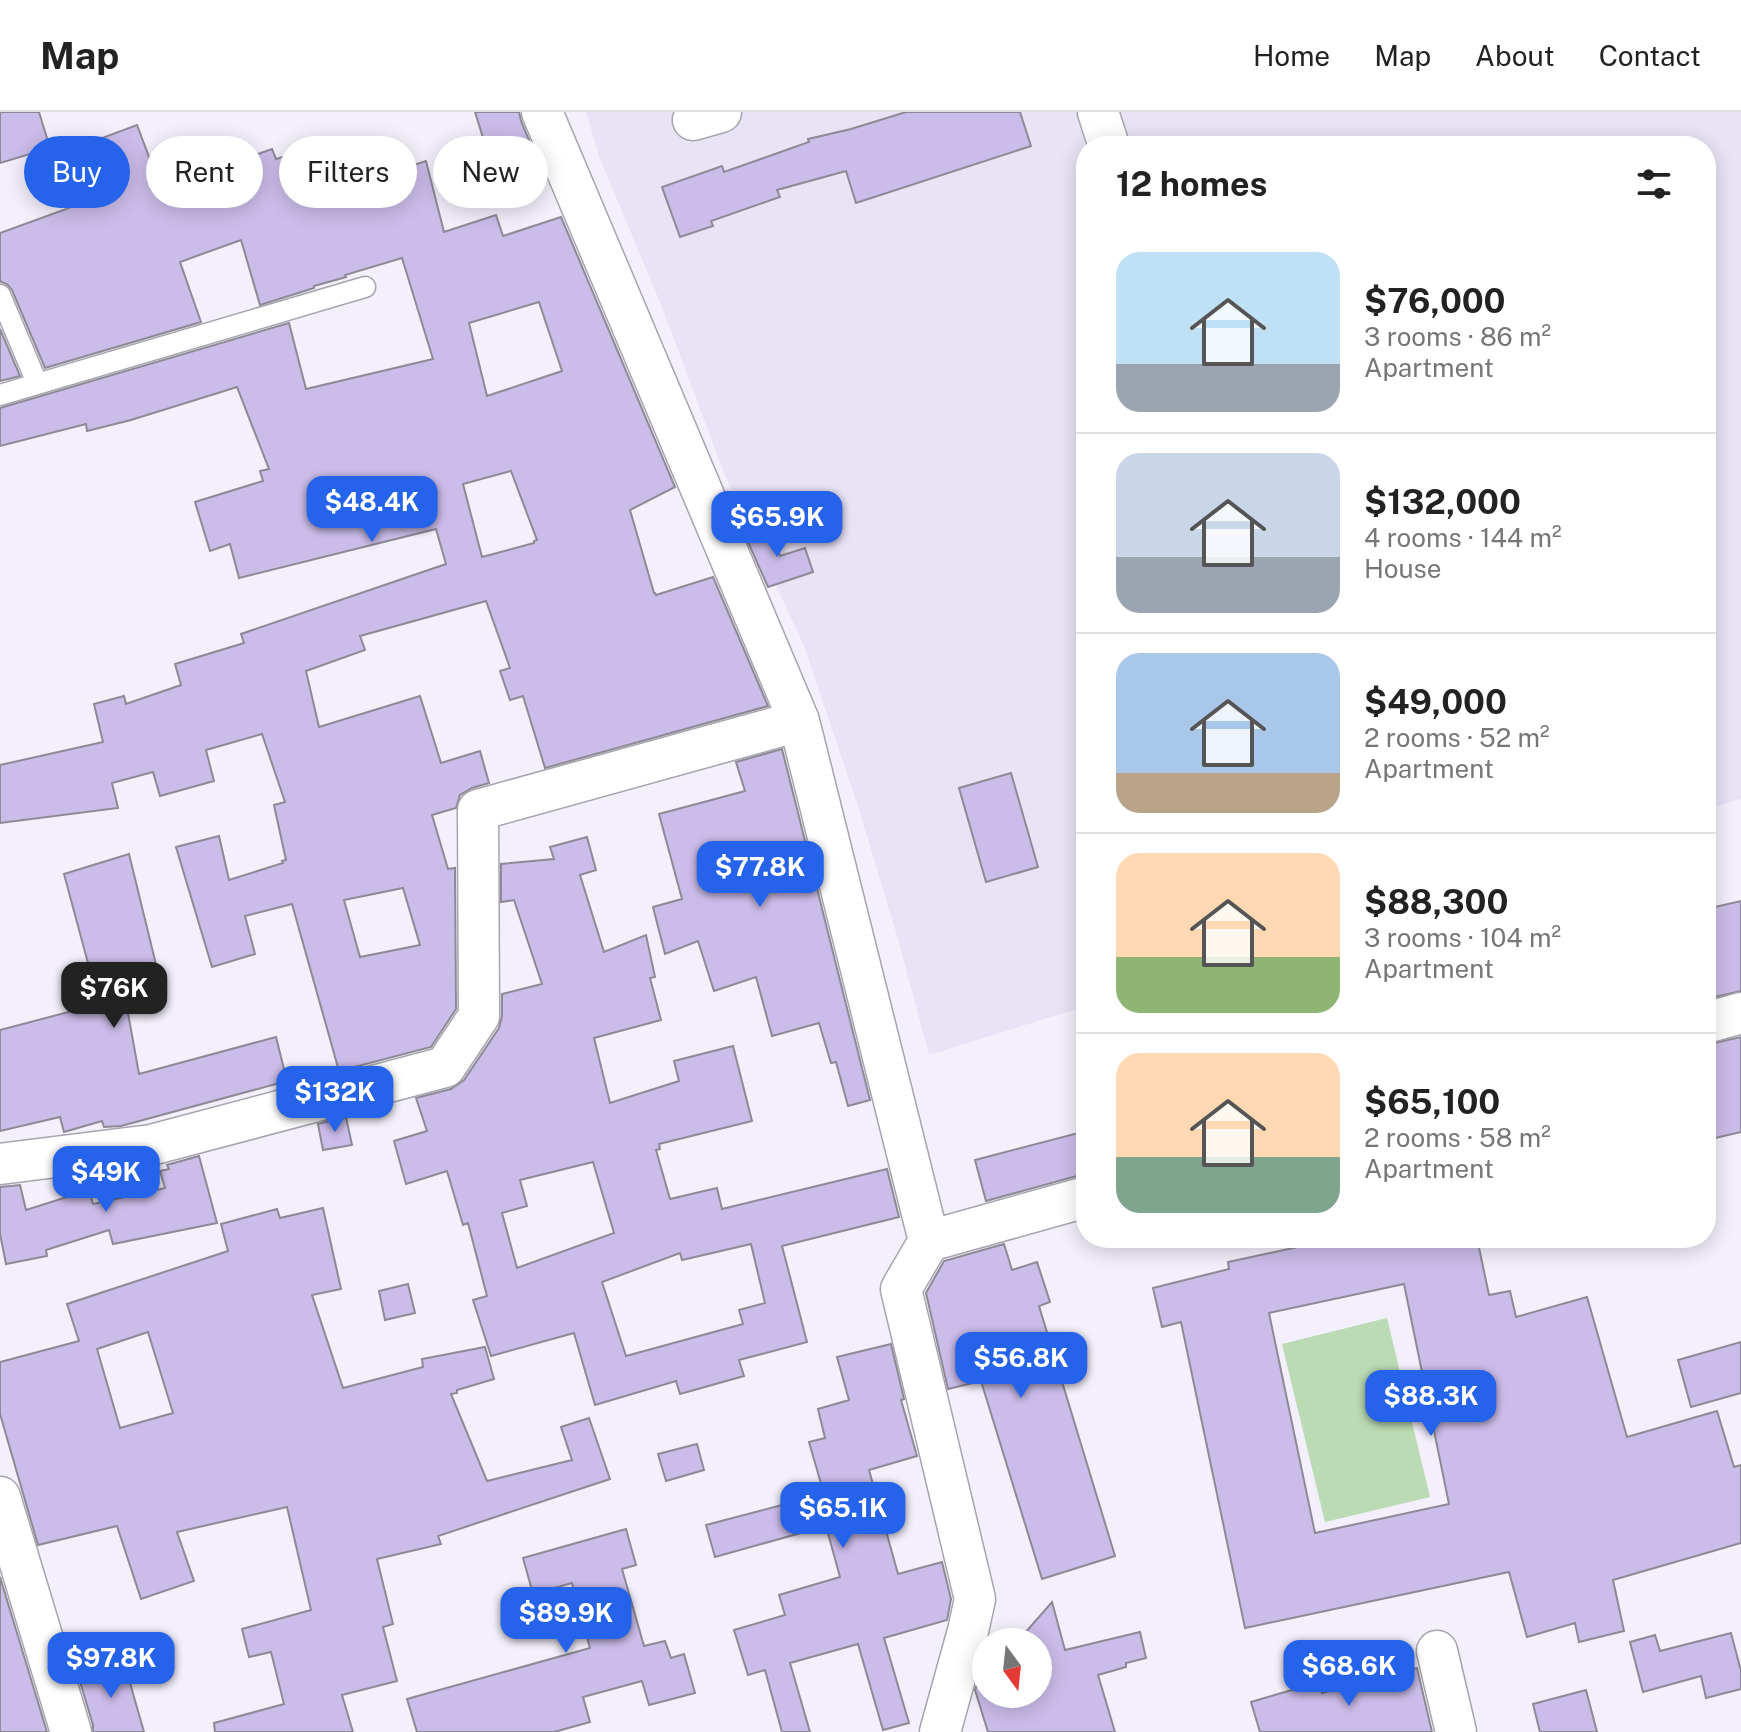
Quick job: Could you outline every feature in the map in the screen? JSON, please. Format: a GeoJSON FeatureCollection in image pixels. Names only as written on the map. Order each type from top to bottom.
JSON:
{"type":"FeatureCollection","features":[{"type":"Feature","properties":{"kind":"street"},"geometry":{"type":"LineString","coordinates":[[542,112],[799,721],[929,1241]]}},
{"type":"Feature","properties":{"kind":"street"},"geometry":{"type":"LineString","coordinates":[[1098,112],[1106,136]]}},
{"type":"Feature","properties":{"kind":"street"},"geometry":{"type":"LineString","coordinates":[[0,1164],[151,1145],[445,1067],[479,1016],[478,810],[799,721]]}},
{"type":"Feature","properties":{"kind":"street"},"geometry":{"type":"LineString","coordinates":[[1716,1020],[1741,1013]]}},
{"type":"Feature","properties":{"kind":"street"},"geometry":{"type":"LineString","coordinates":[[940,1732],[975,1599],[901,1289],[929,1241],[1076,1200]]}},
{"type":"Feature","properties":{"kind":"street"},"geometry":{"type":"LineString","coordinates":[[0,1497],[71,1732]]}},
{"type":"Feature","properties":{"kind":"street"},"geometry":{"type":"LineString","coordinates":[[1437,1651],[1456,1732]]}},
{"type":"Feature","properties":{"kind":"lane"},"geometry":{"type":"LineString","coordinates":[[0,395],[365,287]]}},
{"type":"Feature","properties":{"kind":"lane"},"geometry":{"type":"LineString","coordinates":[[0,295],[37,383]]}},
{"type":"Feature","properties":{"kind":"shaded area"},"geometry":{"type":"Polygon","coordinates":[[[586,112],[1741,112],[1741,799],[1716,807],[1716,136],[1076,136],[1076,1009],[929,1055],[857,803],[804,646],[724,473],[662,307],[600,159],[586,112]]]}},
{"type":"Feature","properties":{"kind":"green space"},"geometry":{"type":"Polygon","coordinates":[[[1387,1318],[1430,1497],[1325,1522],[1282,1344],[1387,1318]]]}},
{"type":"Feature","properties":{"kind":"building"},"geometry":{"type":"Polygon","coordinates":[[[0,112],[39,112],[46,136],[24,136],[24,156],[0,163],[0,112]]]}},
{"type":"Feature","properties":{"kind":"building"},"geometry":{"type":"Polygon","coordinates":[[[475,112],[519,112],[527,136],[482,136],[475,112]]]}},
{"type":"Feature","properties":{"kind":"building"},"geometry":{"type":"Polygon","coordinates":[[[906,112],[1020,112],[1031,146],[856,203],[846,171],[777,190],[780,197],[711,221],[713,226],[680,237],[662,187],[722,166],[724,172],[809,142],[808,139],[906,112]]]}},
{"type":"Feature","properties":{"kind":"building"},"geometry":{"type":"Polygon","coordinates":[[[137,125],[146,149],[146,208],[263,208],[263,152],[272,149],[276,159],[279,158],[279,208],[417,208],[417,164],[426,161],[433,189],[433,208],[438,208],[444,232],[496,215],[503,236],[561,217],[675,487],[630,510],[654,593],[656,595],[713,577],[768,706],[545,768],[523,696],[510,700],[500,671],[510,668],[486,601],[360,636],[365,650],[306,671],[319,727],[420,696],[441,763],[480,751],[489,783],[460,795],[456,808],[432,815],[448,869],[455,868],[456,1009],[431,1047],[339,1071],[292,904],[245,916],[255,954],[212,967],[176,847],[219,836],[229,880],[286,860],[274,805],[285,802],[262,734],[206,750],[214,781],[160,796],[153,772],[112,783],[118,808],[0,823],[0,765],[103,742],[94,704],[124,696],[126,704],[181,685],[175,664],[244,643],[241,634],[446,564],[436,529],[239,578],[230,544],[210,551],[195,502],[263,481],[260,471],[269,469],[237,387],[87,431],[86,424],[0,446],[0,408],[289,323],[306,389],[433,359],[402,258],[260,305],[241,240],[180,262],[201,322],[45,368],[12,290],[0,279],[0,233],[69,208],[130,208],[130,136],[107,136],[137,125]],[[539,302],[469,323],[487,396],[562,371],[539,302]],[[511,471],[463,484],[482,557],[537,540],[511,471]],[[403,888],[344,900],[360,957],[420,945],[403,888]]]}},
{"type":"Feature","properties":{"kind":"building"},"geometry":{"type":"Polygon","coordinates":[[[0,329],[20,376],[0,381],[0,329]]]}},
{"type":"Feature","properties":{"kind":"building"},"geometry":{"type":"Polygon","coordinates":[[[770,526],[780,556],[805,548],[813,572],[768,587],[745,535],[770,526]]]}},
{"type":"Feature","properties":{"kind":"building"},"geometry":{"type":"Polygon","coordinates":[[[782,749],[870,1100],[848,1106],[836,1062],[831,1063],[819,1023],[772,1036],[756,977],[714,991],[698,941],[665,954],[653,907],[682,899],[659,814],[745,791],[736,762],[782,749]]]}},
{"type":"Feature","properties":{"kind":"building"},"geometry":{"type":"Polygon","coordinates":[[[1011,773],[1038,867],[986,882],[959,788],[1011,773]]]}},
{"type":"Feature","properties":{"kind":"building"},"geometry":{"type":"Polygon","coordinates":[[[587,837],[596,870],[580,875],[604,952],[646,935],[655,977],[650,978],[661,1020],[594,1038],[610,1103],[679,1081],[674,1061],[733,1046],[752,1121],[659,1144],[660,1149],[656,1150],[670,1199],[717,1188],[722,1209],[887,1169],[899,1217],[782,1246],[807,1342],[739,1360],[744,1376],[680,1394],[676,1381],[595,1405],[574,1333],[491,1356],[473,1300],[487,1296],[468,1223],[463,1225],[447,1171],[406,1184],[394,1141],[427,1131],[416,1098],[451,1089],[464,1080],[499,1028],[502,994],[542,984],[514,900],[501,902],[501,864],[554,859],[550,847],[587,837]],[[593,1162],[520,1180],[527,1206],[502,1213],[517,1268],[614,1233],[593,1162]],[[751,1244],[682,1260],[680,1253],[602,1282],[626,1356],[743,1324],[739,1310],[765,1303],[751,1244]]]}},
{"type":"Feature","properties":{"kind":"building"},"geometry":{"type":"Polygon","coordinates":[[[129,854],[163,993],[126,1002],[139,1074],[276,1037],[287,1081],[121,1126],[104,1127],[102,1121],[64,1132],[60,1117],[0,1131],[0,1030],[99,1004],[64,874],[129,854]]]}},
{"type":"Feature","properties":{"kind":"building"},"geometry":{"type":"Polygon","coordinates":[[[1741,901],[1741,991],[1716,997],[1716,907],[1741,901]]]}},
{"type":"Feature","properties":{"kind":"building"},"geometry":{"type":"Polygon","coordinates":[[[1741,1037],[1741,1132],[1716,1138],[1716,1043],[1741,1037]]]}},
{"type":"Feature","properties":{"kind":"building"},"geometry":{"type":"Polygon","coordinates":[[[346,1117],[352,1145],[323,1150],[318,1124],[346,1117]]]}},
{"type":"Feature","properties":{"kind":"building"},"geometry":{"type":"Polygon","coordinates":[[[1076,1134],[1076,1176],[986,1201],[975,1160],[1076,1134]]]}},
{"type":"Feature","properties":{"kind":"building"},"geometry":{"type":"Polygon","coordinates":[[[199,1156],[217,1223],[113,1244],[109,1230],[46,1250],[47,1256],[6,1264],[0,1234],[0,1187],[20,1185],[26,1210],[89,1190],[93,1204],[165,1188],[160,1171],[169,1169],[167,1165],[199,1156]]]}},
{"type":"Feature","properties":{"kind":"building"},"geometry":{"type":"Polygon","coordinates":[[[323,1208],[341,1289],[312,1295],[343,1388],[423,1367],[422,1359],[485,1347],[494,1379],[451,1394],[487,1481],[572,1460],[561,1427],[589,1418],[610,1479],[438,1536],[441,1544],[377,1559],[393,1624],[383,1627],[397,1681],[342,1695],[353,1732],[215,1732],[214,1723],[284,1704],[271,1652],[249,1657],[242,1629],[311,1610],[287,1507],[177,1532],[194,1581],[141,1599],[117,1526],[38,1545],[0,1414],[0,1362],[79,1341],[67,1304],[228,1251],[221,1224],[277,1209],[280,1218],[323,1208]],[[148,1332],[97,1349],[120,1428],[173,1413],[148,1332]]]}},
{"type":"Feature","properties":{"kind":"building"},"geometry":{"type":"Polygon","coordinates":[[[1004,1244],[1012,1270],[1037,1262],[1050,1302],[1039,1306],[1115,1556],[1042,1579],[981,1381],[948,1389],[926,1293],[944,1261],[1004,1244]]]}},
{"type":"Feature","properties":{"kind":"building"},"geometry":{"type":"Polygon","coordinates":[[[1293,1248],[1479,1248],[1489,1295],[1510,1291],[1516,1317],[1587,1297],[1627,1437],[1717,1411],[1734,1467],[1741,1465],[1741,1543],[1613,1580],[1624,1631],[1579,1642],[1575,1623],[1527,1637],[1509,1572],[1245,1628],[1181,1322],[1162,1327],[1153,1288],[1229,1269],[1228,1262],[1293,1248]],[[1404,1284],[1269,1313],[1315,1533],[1449,1504],[1404,1284]]]}},
{"type":"Feature","properties":{"kind":"building"},"geometry":{"type":"Polygon","coordinates":[[[408,1284],[415,1313],[385,1320],[379,1291],[408,1284]]]}},
{"type":"Feature","properties":{"kind":"building"},"geometry":{"type":"Polygon","coordinates":[[[1741,1342],[1741,1393],[1691,1407],[1678,1360],[1741,1342]]]}},
{"type":"Feature","properties":{"kind":"building"},"geometry":{"type":"Polygon","coordinates":[[[891,1344],[904,1399],[901,1400],[917,1456],[869,1470],[898,1574],[942,1562],[951,1599],[947,1620],[884,1638],[909,1723],[883,1730],[858,1644],[790,1663],[810,1732],[782,1732],[765,1670],[748,1675],[734,1630],[785,1615],[779,1595],[840,1577],[826,1526],[715,1557],[706,1525],[824,1494],[809,1442],[825,1438],[818,1409],[849,1400],[837,1357],[891,1344]]]}},
{"type":"Feature","properties":{"kind":"building"},"geometry":{"type":"Polygon","coordinates":[[[697,1444],[704,1470],[666,1481],[658,1454],[697,1444]]]}},
{"type":"Feature","properties":{"kind":"building"},"geometry":{"type":"Polygon","coordinates":[[[626,1529],[636,1565],[622,1569],[644,1646],[665,1641],[671,1658],[684,1654],[695,1693],[649,1705],[642,1681],[583,1697],[590,1722],[554,1732],[417,1732],[407,1699],[590,1648],[572,1583],[533,1594],[523,1558],[626,1529]]]}},
{"type":"Feature","properties":{"kind":"building"},"geometry":{"type":"Polygon","coordinates":[[[0,1577],[47,1732],[0,1732],[0,1577]]]}},
{"type":"Feature","properties":{"kind":"building"},"geometry":{"type":"Polygon","coordinates":[[[1052,1602],[1065,1650],[1140,1632],[1146,1658],[1098,1675],[1115,1732],[988,1732],[981,1708],[1052,1708],[1052,1628],[1029,1628],[1052,1602]]]}},
{"type":"Feature","properties":{"kind":"building"},"geometry":{"type":"Polygon","coordinates":[[[1731,1633],[1741,1671],[1741,1689],[1706,1698],[1701,1676],[1643,1692],[1630,1642],[1655,1635],[1660,1651],[1731,1633]]]}},
{"type":"Feature","properties":{"kind":"building"},"geometry":{"type":"Polygon","coordinates":[[[124,1662],[144,1732],[93,1732],[78,1675],[124,1662]]]}},
{"type":"Feature","properties":{"kind":"building"},"geometry":{"type":"Polygon","coordinates":[[[1417,1668],[1432,1732],[1260,1732],[1251,1702],[1319,1682],[1322,1693],[1417,1668]]]}},
{"type":"Feature","properties":{"kind":"building"},"geometry":{"type":"Polygon","coordinates":[[[1586,1690],[1597,1732],[1540,1732],[1533,1704],[1586,1690]]]}}]}
